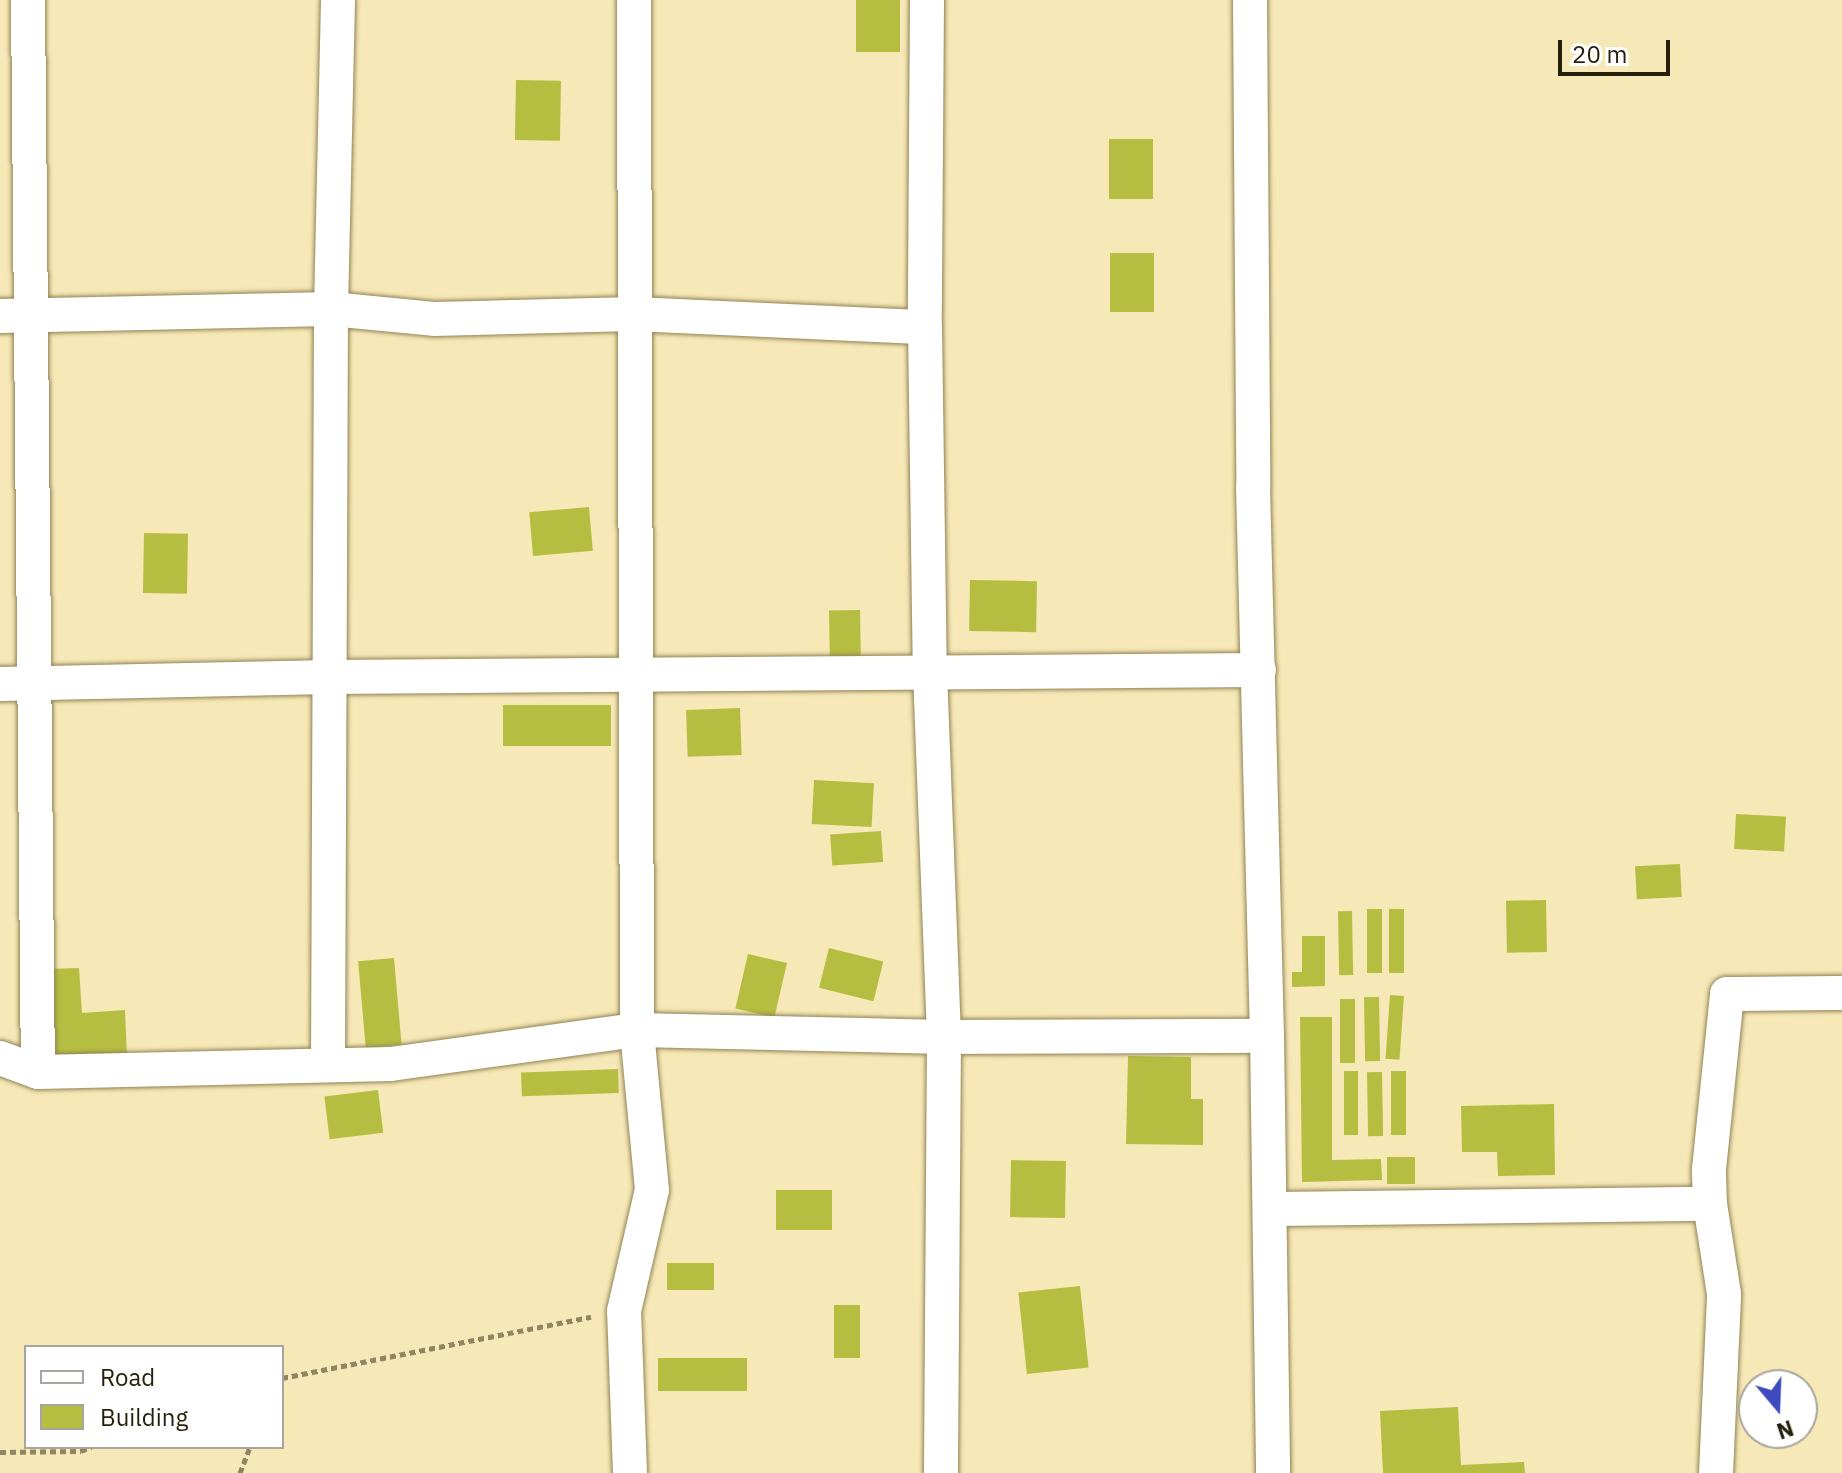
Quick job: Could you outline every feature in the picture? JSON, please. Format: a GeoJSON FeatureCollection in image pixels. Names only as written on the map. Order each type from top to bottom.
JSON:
{"type":"FeatureCollection","features":[{"type":"Feature","properties":{"kind":"street"},"geometry":{"type":"LineString","coordinates":[[28,0],[14,316],[17,684],[38,1072]]}},
{"type":"Feature","properties":{"kind":"street"},"geometry":{"type":"LineString","coordinates":[[328,1064],[331,309],[338,0]]}},
{"type":"Feature","properties":{"kind":"street"},"geometry":{"type":"LineString","coordinates":[[630,1473],[624,1311],[652,1190],[637,1030],[633,674],[634,0]]}},
{"type":"Feature","properties":{"kind":"street"},"geometry":{"type":"LineString","coordinates":[[927,0],[925,327],[930,672],[944,1037],[941,1473]]}},
{"type":"Feature","properties":{"kind":"street"},"geometry":{"type":"LineString","coordinates":[[1250,0],[1253,487],[1272,1209],[1273,1473]]}},
{"type":"Feature","properties":{"kind":"street"},"geometry":{"type":"LineString","coordinates":[[14,316],[331,309],[434,319],[634,314],[925,327]]}},
{"type":"Feature","properties":{"kind":"street"},"geometry":{"type":"LineString","coordinates":[[17,684],[329,677],[1259,670]]}},
{"type":"Feature","properties":{"kind":"street"},"geometry":{"type":"LineString","coordinates":[[1716,1473],[1724,1294],[1710,1204],[1709,1169],[1727,994],[1842,993]]}},
{"type":"Feature","properties":{"kind":"street"},"geometry":{"type":"LineString","coordinates":[[0,1058],[38,1072],[391,1064],[637,1030],[944,1037],[1267,1036]]}},
{"type":"Feature","properties":{"kind":"street"},"geometry":{"type":"LineString","coordinates":[[1272,1209],[1710,1204]]}},
{"type":"Feature","properties":{"kind":"path"},"geometry":{"type":"LineString","coordinates":[[284,1378],[624,1311]]}},
{"type":"Feature","properties":{"kind":"path"},"geometry":{"type":"LineString","coordinates":[[0,1452],[86,1449]]}},
{"type":"Feature","properties":{"kind":"path"},"geometry":{"type":"LineString","coordinates":[[240,1473],[249,1449]]}},
{"type":"Feature","properties":{"kind":"building"},"geometry":{"type":"Polygon","coordinates":[[[856,0],[900,0],[900,52],[856,52],[856,0]]]}},
{"type":"Feature","properties":{"kind":"building"},"geometry":{"type":"Polygon","coordinates":[[[516,80],[561,81],[560,141],[515,140],[516,80]]]}},
{"type":"Feature","properties":{"kind":"building"},"geometry":{"type":"Polygon","coordinates":[[[1109,139],[1153,139],[1153,199],[1109,199],[1109,139]]]}},
{"type":"Feature","properties":{"kind":"building"},"geometry":{"type":"Polygon","coordinates":[[[1110,253],[1154,253],[1154,312],[1110,312],[1110,253]]]}},
{"type":"Feature","properties":{"kind":"building"},"geometry":{"type":"Polygon","coordinates":[[[589,507],[593,551],[533,556],[529,512],[589,507]]]}},
{"type":"Feature","properties":{"kind":"building"},"geometry":{"type":"Polygon","coordinates":[[[144,533],[188,534],[187,594],[143,593],[144,533]]]}},
{"type":"Feature","properties":{"kind":"building"},"geometry":{"type":"Polygon","coordinates":[[[970,580],[1037,581],[1036,632],[969,631],[970,580]]]}},
{"type":"Feature","properties":{"kind":"building"},"geometry":{"type":"Polygon","coordinates":[[[860,610],[861,660],[830,661],[829,611],[860,610]]]}},
{"type":"Feature","properties":{"kind":"building"},"geometry":{"type":"Polygon","coordinates":[[[503,705],[611,705],[611,746],[503,746],[503,705]]]}},
{"type":"Feature","properties":{"kind":"building"},"geometry":{"type":"Polygon","coordinates":[[[740,708],[742,755],[688,757],[686,710],[740,708]]]}},
{"type":"Feature","properties":{"kind":"building"},"geometry":{"type":"Polygon","coordinates":[[[814,780],[874,783],[872,827],[812,824],[814,780]]]}},
{"type":"Feature","properties":{"kind":"building"},"geometry":{"type":"Polygon","coordinates":[[[1736,814],[1786,817],[1784,852],[1734,849],[1736,814]]]}},
{"type":"Feature","properties":{"kind":"building"},"geometry":{"type":"Polygon","coordinates":[[[881,831],[883,862],[832,865],[830,835],[881,831]]]}},
{"type":"Feature","properties":{"kind":"building"},"geometry":{"type":"Polygon","coordinates":[[[1680,864],[1682,897],[1637,899],[1635,866],[1680,864]]]}},
{"type":"Feature","properties":{"kind":"building"},"geometry":{"type":"Polygon","coordinates":[[[1546,900],[1547,952],[1507,953],[1506,901],[1546,900]]]}},
{"type":"Feature","properties":{"kind":"building"},"geometry":{"type":"Polygon","coordinates":[[[1367,909],[1382,909],[1382,973],[1367,973],[1367,909]]]}},
{"type":"Feature","properties":{"kind":"building"},"geometry":{"type":"Polygon","coordinates":[[[1389,909],[1404,909],[1404,973],[1389,973],[1389,909]]]}},
{"type":"Feature","properties":{"kind":"building"},"geometry":{"type":"Polygon","coordinates":[[[1338,911],[1352,911],[1353,975],[1339,975],[1338,911]]]}},
{"type":"Feature","properties":{"kind":"building"},"geometry":{"type":"Polygon","coordinates":[[[1302,936],[1325,936],[1325,986],[1292,987],[1292,972],[1302,972],[1302,936]]]}},
{"type":"Feature","properties":{"kind":"building"},"geometry":{"type":"Polygon","coordinates":[[[829,948],[883,962],[873,1001],[819,988],[829,948]]]}},
{"type":"Feature","properties":{"kind":"building"},"geometry":{"type":"Polygon","coordinates":[[[748,954],[787,963],[774,1018],[735,1009],[748,954]]]}},
{"type":"Feature","properties":{"kind":"building"},"geometry":{"type":"Polygon","coordinates":[[[394,958],[402,1045],[366,1048],[358,961],[394,958]]]}},
{"type":"Feature","properties":{"kind":"building"},"geometry":{"type":"Polygon","coordinates":[[[79,968],[82,1013],[125,1010],[127,1056],[55,1060],[50,969],[79,968]]]}},
{"type":"Feature","properties":{"kind":"building"},"geometry":{"type":"Polygon","coordinates":[[[1390,995],[1404,996],[1400,1060],[1386,1059],[1390,995]]]}},
{"type":"Feature","properties":{"kind":"building"},"geometry":{"type":"Polygon","coordinates":[[[1364,997],[1379,997],[1380,1061],[1365,1061],[1364,997]]]}},
{"type":"Feature","properties":{"kind":"building"},"geometry":{"type":"Polygon","coordinates":[[[1340,999],[1355,999],[1355,1063],[1340,1063],[1340,999]]]}},
{"type":"Feature","properties":{"kind":"building"},"geometry":{"type":"Polygon","coordinates":[[[1300,1017],[1332,1017],[1332,1160],[1381,1159],[1382,1180],[1302,1182],[1300,1017]]]}},
{"type":"Feature","properties":{"kind":"building"},"geometry":{"type":"Polygon","coordinates":[[[1128,1056],[1191,1057],[1191,1099],[1203,1099],[1203,1145],[1126,1144],[1128,1056]]]}},
{"type":"Feature","properties":{"kind":"building"},"geometry":{"type":"Polygon","coordinates":[[[618,1069],[619,1093],[522,1096],[521,1072],[618,1069]]]}},
{"type":"Feature","properties":{"kind":"building"},"geometry":{"type":"Polygon","coordinates":[[[1344,1071],[1358,1071],[1358,1135],[1344,1135],[1344,1071]]]}},
{"type":"Feature","properties":{"kind":"building"},"geometry":{"type":"Polygon","coordinates":[[[1391,1071],[1406,1071],[1406,1135],[1391,1135],[1391,1071]]]}},
{"type":"Feature","properties":{"kind":"building"},"geometry":{"type":"Polygon","coordinates":[[[1367,1072],[1382,1072],[1383,1136],[1368,1136],[1367,1072]]]}},
{"type":"Feature","properties":{"kind":"building"},"geometry":{"type":"Polygon","coordinates":[[[378,1090],[383,1133],[330,1139],[324,1097],[378,1090]]]}},
{"type":"Feature","properties":{"kind":"building"},"geometry":{"type":"Polygon","coordinates":[[[1554,1104],[1555,1175],[1498,1176],[1497,1152],[1462,1152],[1461,1106],[1554,1104]]]}},
{"type":"Feature","properties":{"kind":"building"},"geometry":{"type":"Polygon","coordinates":[[[1387,1157],[1415,1157],[1415,1184],[1387,1184],[1387,1157]]]}},
{"type":"Feature","properties":{"kind":"building"},"geometry":{"type":"Polygon","coordinates":[[[1011,1160],[1066,1161],[1065,1218],[1010,1217],[1011,1160]]]}},
{"type":"Feature","properties":{"kind":"building"},"geometry":{"type":"Polygon","coordinates":[[[776,1190],[832,1190],[832,1230],[776,1230],[776,1190]]]}},
{"type":"Feature","properties":{"kind":"building"},"geometry":{"type":"Polygon","coordinates":[[[667,1263],[714,1263],[714,1290],[667,1290],[667,1263]]]}},
{"type":"Feature","properties":{"kind":"building"},"geometry":{"type":"Polygon","coordinates":[[[1080,1286],[1089,1368],[1027,1374],[1018,1292],[1080,1286]]]}},
{"type":"Feature","properties":{"kind":"building"},"geometry":{"type":"Polygon","coordinates":[[[834,1305],[860,1305],[860,1358],[834,1358],[834,1305]]]}},
{"type":"Feature","properties":{"kind":"building"},"geometry":{"type":"Polygon","coordinates":[[[658,1358],[747,1358],[747,1391],[658,1391],[658,1358]]]}},
{"type":"Feature","properties":{"kind":"building"},"geometry":{"type":"Polygon","coordinates":[[[1458,1407],[1461,1465],[1524,1462],[1525,1473],[1383,1473],[1380,1411],[1458,1407]]]}}]}
